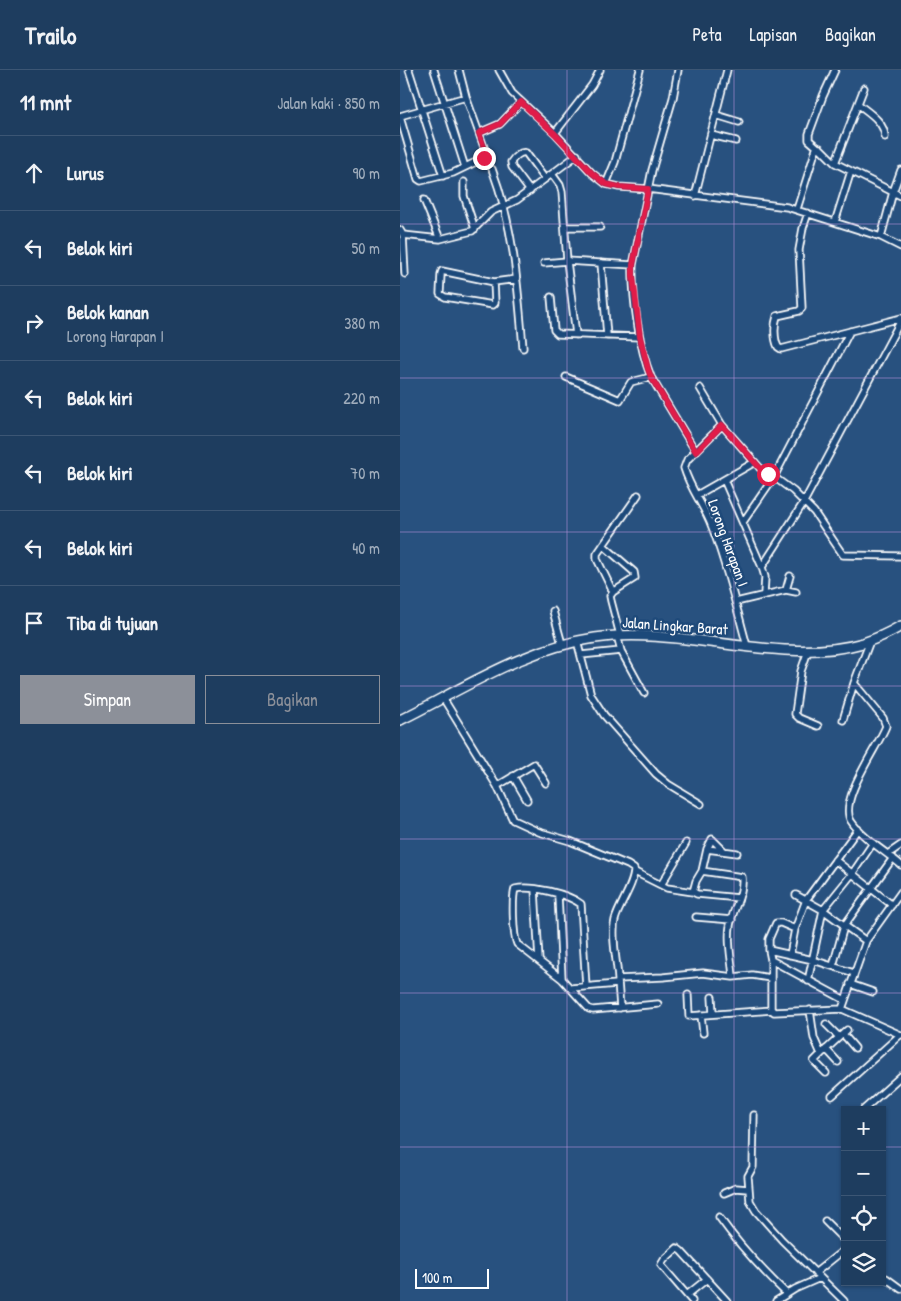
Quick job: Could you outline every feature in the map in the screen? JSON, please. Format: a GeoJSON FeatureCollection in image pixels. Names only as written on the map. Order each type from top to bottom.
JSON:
{"type":"FeatureCollection","features":[{"type":"Feature","properties":{"kind":"highway","name":"Jalan Lingkar Barat"},"geometry":{"type":"LineString","coordinates":[[400,720],[524,658],[562,644],[577,641],[619,636],[659,637],[808,651],[845,647],[870,641],[901,626]]}},
{"type":"Feature","properties":{"kind":"street"},"geometry":{"type":"LineString","coordinates":[[410,70],[443,176]]}},
{"type":"Feature","properties":{"kind":"street"},"geometry":{"type":"LineString","coordinates":[[434,70],[465,167]]}},
{"type":"Feature","properties":{"kind":"street"},"geometry":{"type":"LineString","coordinates":[[460,70],[466,97],[486,156],[443,176],[424,182],[419,181],[400,117],[466,97]]}},
{"type":"Feature","properties":{"kind":"street"},"geometry":{"type":"LineString","coordinates":[[499,70],[507,85],[521,102],[592,173],[606,184],[797,209],[881,237],[901,247]]}},
{"type":"Feature","properties":{"kind":"street"},"geometry":{"type":"LineString","coordinates":[[555,134],[586,95],[600,70]]}},
{"type":"Feature","properties":{"kind":"street"},"geometry":{"type":"LineString","coordinates":[[606,184],[615,162],[639,70]]}},
{"type":"Feature","properties":{"kind":"street"},"geometry":{"type":"LineString","coordinates":[[678,70],[674,98],[656,153],[633,265],[640,337],[651,377],[696,452],[722,425]]}},
{"type":"Feature","properties":{"kind":"street"},"geometry":{"type":"LineString","coordinates":[[695,196],[727,70]]}},
{"type":"Feature","properties":{"kind":"street"},"geometry":{"type":"LineString","coordinates":[[835,70],[823,96],[809,134],[809,140],[835,163],[901,196]]}},
{"type":"Feature","properties":{"kind":"street"},"geometry":{"type":"LineString","coordinates":[[835,163],[864,88]]}},
{"type":"Feature","properties":{"kind":"street"},"geometry":{"type":"LineString","coordinates":[[479,133],[500,124],[521,102]]}},
{"type":"Feature","properties":{"kind":"street"},"geometry":{"type":"LineString","coordinates":[[858,104],[880,123],[884,136]]}},
{"type":"Feature","properties":{"kind":"street"},"geometry":{"type":"LineString","coordinates":[[716,115],[739,122]]}},
{"type":"Feature","properties":{"kind":"street"},"geometry":{"type":"LineString","coordinates":[[711,136],[736,141]]}},
{"type":"Feature","properties":{"kind":"street"},"geometry":{"type":"LineString","coordinates":[[797,209],[817,147]]}},
{"type":"Feature","properties":{"kind":"street"},"geometry":{"type":"LineString","coordinates":[[530,191],[512,167],[512,159],[520,153],[526,153],[545,179]]}},
{"type":"Feature","properties":{"kind":"street"},"geometry":{"type":"LineString","coordinates":[[405,274],[402,232],[440,239],[475,229],[491,212],[530,191],[577,156]]}},
{"type":"Feature","properties":{"kind":"street"},"geometry":{"type":"LineString","coordinates":[[492,169],[504,206],[516,261],[523,348]]}},
{"type":"Feature","properties":{"kind":"street"},"geometry":{"type":"LineString","coordinates":[[881,237],[901,170]]}},
{"type":"Feature","properties":{"kind":"street"},"geometry":{"type":"LineString","coordinates":[[835,222],[851,171]]}},
{"type":"Feature","properties":{"kind":"street"},"geometry":{"type":"LineString","coordinates":[[552,174],[561,188],[576,335]]}},
{"type":"Feature","properties":{"kind":"street"},"geometry":{"type":"LineString","coordinates":[[464,182],[464,196],[475,229]]}},
{"type":"Feature","properties":{"kind":"street"},"geometry":{"type":"LineString","coordinates":[[424,200],[440,239]]}},
{"type":"Feature","properties":{"kind":"street"},"geometry":{"type":"LineString","coordinates":[[808,213],[799,250],[802,308],[799,311],[777,316],[775,324],[777,346],[781,349],[901,319]]}},
{"type":"Feature","properties":{"kind":"street"},"geometry":{"type":"LineString","coordinates":[[565,228],[600,227]]}},
{"type":"Feature","properties":{"kind":"street"},"geometry":{"type":"LineString","coordinates":[[544,263],[567,261],[633,265]]}},
{"type":"Feature","properties":{"kind":"street"},"geometry":{"type":"LineString","coordinates":[[601,263],[606,336]]}},
{"type":"Feature","properties":{"kind":"street"},"geometry":{"type":"LineString","coordinates":[[494,282],[495,303],[493,305],[445,297],[440,294],[442,271],[494,282],[517,279]]}},
{"type":"Feature","properties":{"kind":"street"},"geometry":{"type":"LineString","coordinates":[[551,297],[556,333],[561,335],[640,337]]}},
{"type":"Feature","properties":{"kind":"street"},"geometry":{"type":"LineString","coordinates":[[762,567],[804,502],[901,319]]}},
{"type":"Feature","properties":{"kind":"street"},"geometry":{"type":"LineString","coordinates":[[743,522],[774,477],[850,331]]}},
{"type":"Feature","properties":{"kind":"street"},"geometry":{"type":"LineString","coordinates":[[566,377],[620,400],[631,382],[651,377]]}},
{"type":"Feature","properties":{"kind":"street"},"geometry":{"type":"LineString","coordinates":[[700,388],[722,425],[764,472],[793,490],[820,519],[842,554],[901,556]]}},
{"type":"Feature","properties":{"kind":"street","name":"Lorong Harapan I"},"geometry":{"type":"LineString","coordinates":[[696,452],[687,460],[684,468],[714,532],[736,602],[747,646]]}},
{"type":"Feature","properties":{"kind":"street"},"geometry":{"type":"LineString","coordinates":[[697,495],[755,462]]}},
{"type":"Feature","properties":{"kind":"street"},"geometry":{"type":"LineString","coordinates":[[724,480],[762,567],[765,577],[764,594]]}},
{"type":"Feature","properties":{"kind":"street"},"geometry":{"type":"LineString","coordinates":[[613,592],[596,558],[597,554],[638,495]]}},
{"type":"Feature","properties":{"kind":"street"},"geometry":{"type":"LineString","coordinates":[[602,545],[634,572],[635,575],[635,578],[613,592],[610,598],[621,651],[644,693]]}},
{"type":"Feature","properties":{"kind":"street"},"geometry":{"type":"LineString","coordinates":[[786,590],[790,576]]}},
{"type":"Feature","properties":{"kind":"street"},"geometry":{"type":"LineString","coordinates":[[736,602],[786,590],[796,592]]}},
{"type":"Feature","properties":{"kind":"street"},"geometry":{"type":"LineString","coordinates":[[553,611],[562,644]]}},
{"type":"Feature","properties":{"kind":"street"},"geometry":{"type":"LineString","coordinates":[[577,641],[591,694],[597,705],[656,774],[668,784],[701,804]]}},
{"type":"Feature","properties":{"kind":"street"},"geometry":{"type":"LineString","coordinates":[[843,720],[870,641]]}},
{"type":"Feature","properties":{"kind":"street"},"geometry":{"type":"LineString","coordinates":[[581,655],[621,651]]}},
{"type":"Feature","properties":{"kind":"street"},"geometry":{"type":"LineString","coordinates":[[808,651],[800,671],[795,714],[799,718],[818,726]]}},
{"type":"Feature","properties":{"kind":"street"},"geometry":{"type":"LineString","coordinates":[[854,684],[884,718],[886,726],[854,787],[848,815],[858,829],[873,843],[901,864]]}},
{"type":"Feature","properties":{"kind":"street"},"geometry":{"type":"LineString","coordinates":[[443,698],[497,786],[509,814],[515,822],[570,841],[628,865],[635,872],[661,885],[697,894],[739,898]]}},
{"type":"Feature","properties":{"kind":"street"},"geometry":{"type":"LineString","coordinates":[[497,786],[534,764],[546,783]]}},
{"type":"Feature","properties":{"kind":"street"},"geometry":{"type":"LineString","coordinates":[[513,776],[527,800]]}},
{"type":"Feature","properties":{"kind":"street"},"geometry":{"type":"LineString","coordinates":[[790,955],[795,929],[806,900],[858,829]]}},
{"type":"Feature","properties":{"kind":"street"},"geometry":{"type":"LineString","coordinates":[[693,892],[702,870],[707,849],[712,840],[724,851]]}},
{"type":"Feature","properties":{"kind":"street"},"geometry":{"type":"LineString","coordinates":[[661,885],[686,843]]}},
{"type":"Feature","properties":{"kind":"street"},"geometry":{"type":"LineString","coordinates":[[808,981],[823,910],[852,874],[873,843]]}},
{"type":"Feature","properties":{"kind":"street"},"geometry":{"type":"LineString","coordinates":[[832,966],[844,926],[891,856],[901,845]]}},
{"type":"Feature","properties":{"kind":"street"},"geometry":{"type":"LineString","coordinates":[[707,849],[737,853]]}},
{"type":"Feature","properties":{"kind":"street"},"geometry":{"type":"LineString","coordinates":[[835,860],[892,905]]}},
{"type":"Feature","properties":{"kind":"street"},"geometry":{"type":"LineString","coordinates":[[702,870],[740,876],[743,880],[729,938],[733,977]]}},
{"type":"Feature","properties":{"kind":"street"},"geometry":{"type":"LineString","coordinates":[[620,1008],[614,926],[635,872]]}},
{"type":"Feature","properties":{"kind":"street"},"geometry":{"type":"LineString","coordinates":[[586,987],[581,906],[576,901],[558,895],[535,889],[517,888],[514,891],[515,935],[518,944],[571,988],[591,1010],[658,1004]]}},
{"type":"Feature","properties":{"kind":"street"},"geometry":{"type":"LineString","coordinates":[[535,889],[539,961]]}},
{"type":"Feature","properties":{"kind":"street"},"geometry":{"type":"LineString","coordinates":[[842,1009],[866,941],[901,892]]}},
{"type":"Feature","properties":{"kind":"street"},"geometry":{"type":"LineString","coordinates":[[558,895],[562,980]]}},
{"type":"Feature","properties":{"kind":"street"},"geometry":{"type":"LineString","coordinates":[[796,895],[823,910],[866,941]]}},
{"type":"Feature","properties":{"kind":"street"},"geometry":{"type":"LineString","coordinates":[[696,916],[732,920]]}},
{"type":"Feature","properties":{"kind":"street"},"geometry":{"type":"LineString","coordinates":[[772,1010],[769,940],[776,923],[781,923],[795,929]]}},
{"type":"Feature","properties":{"kind":"street"},"geometry":{"type":"LineString","coordinates":[[769,950],[854,972]]}},
{"type":"Feature","properties":{"kind":"street"},"geometry":{"type":"LineString","coordinates":[[770,960],[844,1000]]}},
{"type":"Feature","properties":{"kind":"street"},"geometry":{"type":"LineString","coordinates":[[571,988],[618,981],[703,974],[733,977],[752,975],[770,978]]}},
{"type":"Feature","properties":{"kind":"street"},"geometry":{"type":"LineString","coordinates":[[850,984],[873,992]]}},
{"type":"Feature","properties":{"kind":"street"},"geometry":{"type":"LineString","coordinates":[[688,995],[690,1016]]}},
{"type":"Feature","properties":{"kind":"street"},"geometry":{"type":"LineString","coordinates":[[712,997],[714,1014]]}},
{"type":"Feature","properties":{"kind":"street"},"geometry":{"type":"LineString","coordinates":[[682,1017],[772,1010],[774,1012],[842,1009],[900,1035],[832,1096]]}},
{"type":"Feature","properties":{"kind":"street"},"geometry":{"type":"LineString","coordinates":[[810,1010],[814,1038],[821,1054]]}},
{"type":"Feature","properties":{"kind":"street"},"geometry":{"type":"LineString","coordinates":[[701,1015],[703,1033]]}},
{"type":"Feature","properties":{"kind":"street"},"geometry":{"type":"LineString","coordinates":[[826,1024],[843,1034],[855,1048]]}},
{"type":"Feature","properties":{"kind":"street"},"geometry":{"type":"LineString","coordinates":[[826,1073],[814,1061],[843,1034]]}},
{"type":"Feature","properties":{"kind":"street"},"geometry":{"type":"LineString","coordinates":[[826,1049],[838,1062]]}},
{"type":"Feature","properties":{"kind":"street"},"geometry":{"type":"LineString","coordinates":[[867,1106],[901,1076]]}},
{"type":"Feature","properties":{"kind":"street"},"geometry":{"type":"LineString","coordinates":[[754,1114],[754,1167],[748,1182],[750,1201],[756,1211],[844,1301]]}},
{"type":"Feature","properties":{"kind":"street"},"geometry":{"type":"LineString","coordinates":[[724,1193],[748,1182]]}},
{"type":"Feature","properties":{"kind":"street"},"geometry":{"type":"LineString","coordinates":[[719,1217],[733,1237],[787,1294]]}},
{"type":"Feature","properties":{"kind":"street"},"geometry":{"type":"LineString","coordinates":[[825,1222],[841,1237]]}},
{"type":"Feature","properties":{"kind":"street"},"geometry":{"type":"LineString","coordinates":[[692,1301],[661,1265],[677,1248],[727,1301]]}},
{"type":"Feature","properties":{"kind":"street"},"geometry":{"type":"LineString","coordinates":[[815,1273],[841,1252]]}},
{"type":"Feature","properties":{"kind":"street"},"geometry":{"type":"LineString","coordinates":[[776,1301],[820,1278]]}},
{"type":"Feature","properties":{"kind":"street"},"geometry":{"type":"LineString","coordinates":[[886,1278],[901,1289]]}},
{"type":"Feature","properties":{"kind":"street"},"geometry":{"type":"LineString","coordinates":[[687,1295],[707,1279]]}},
{"type":"Feature","properties":{"kind":"route"},"geometry":{"type":"LineString","coordinates":[[484,158],[486,153],[479,133],[500,124],[521,102],[592,173],[606,184],[648,189],[633,265],[633,276],[640,337],[651,377],[696,452],[722,425],[760,468],[768,474]]}}]}
